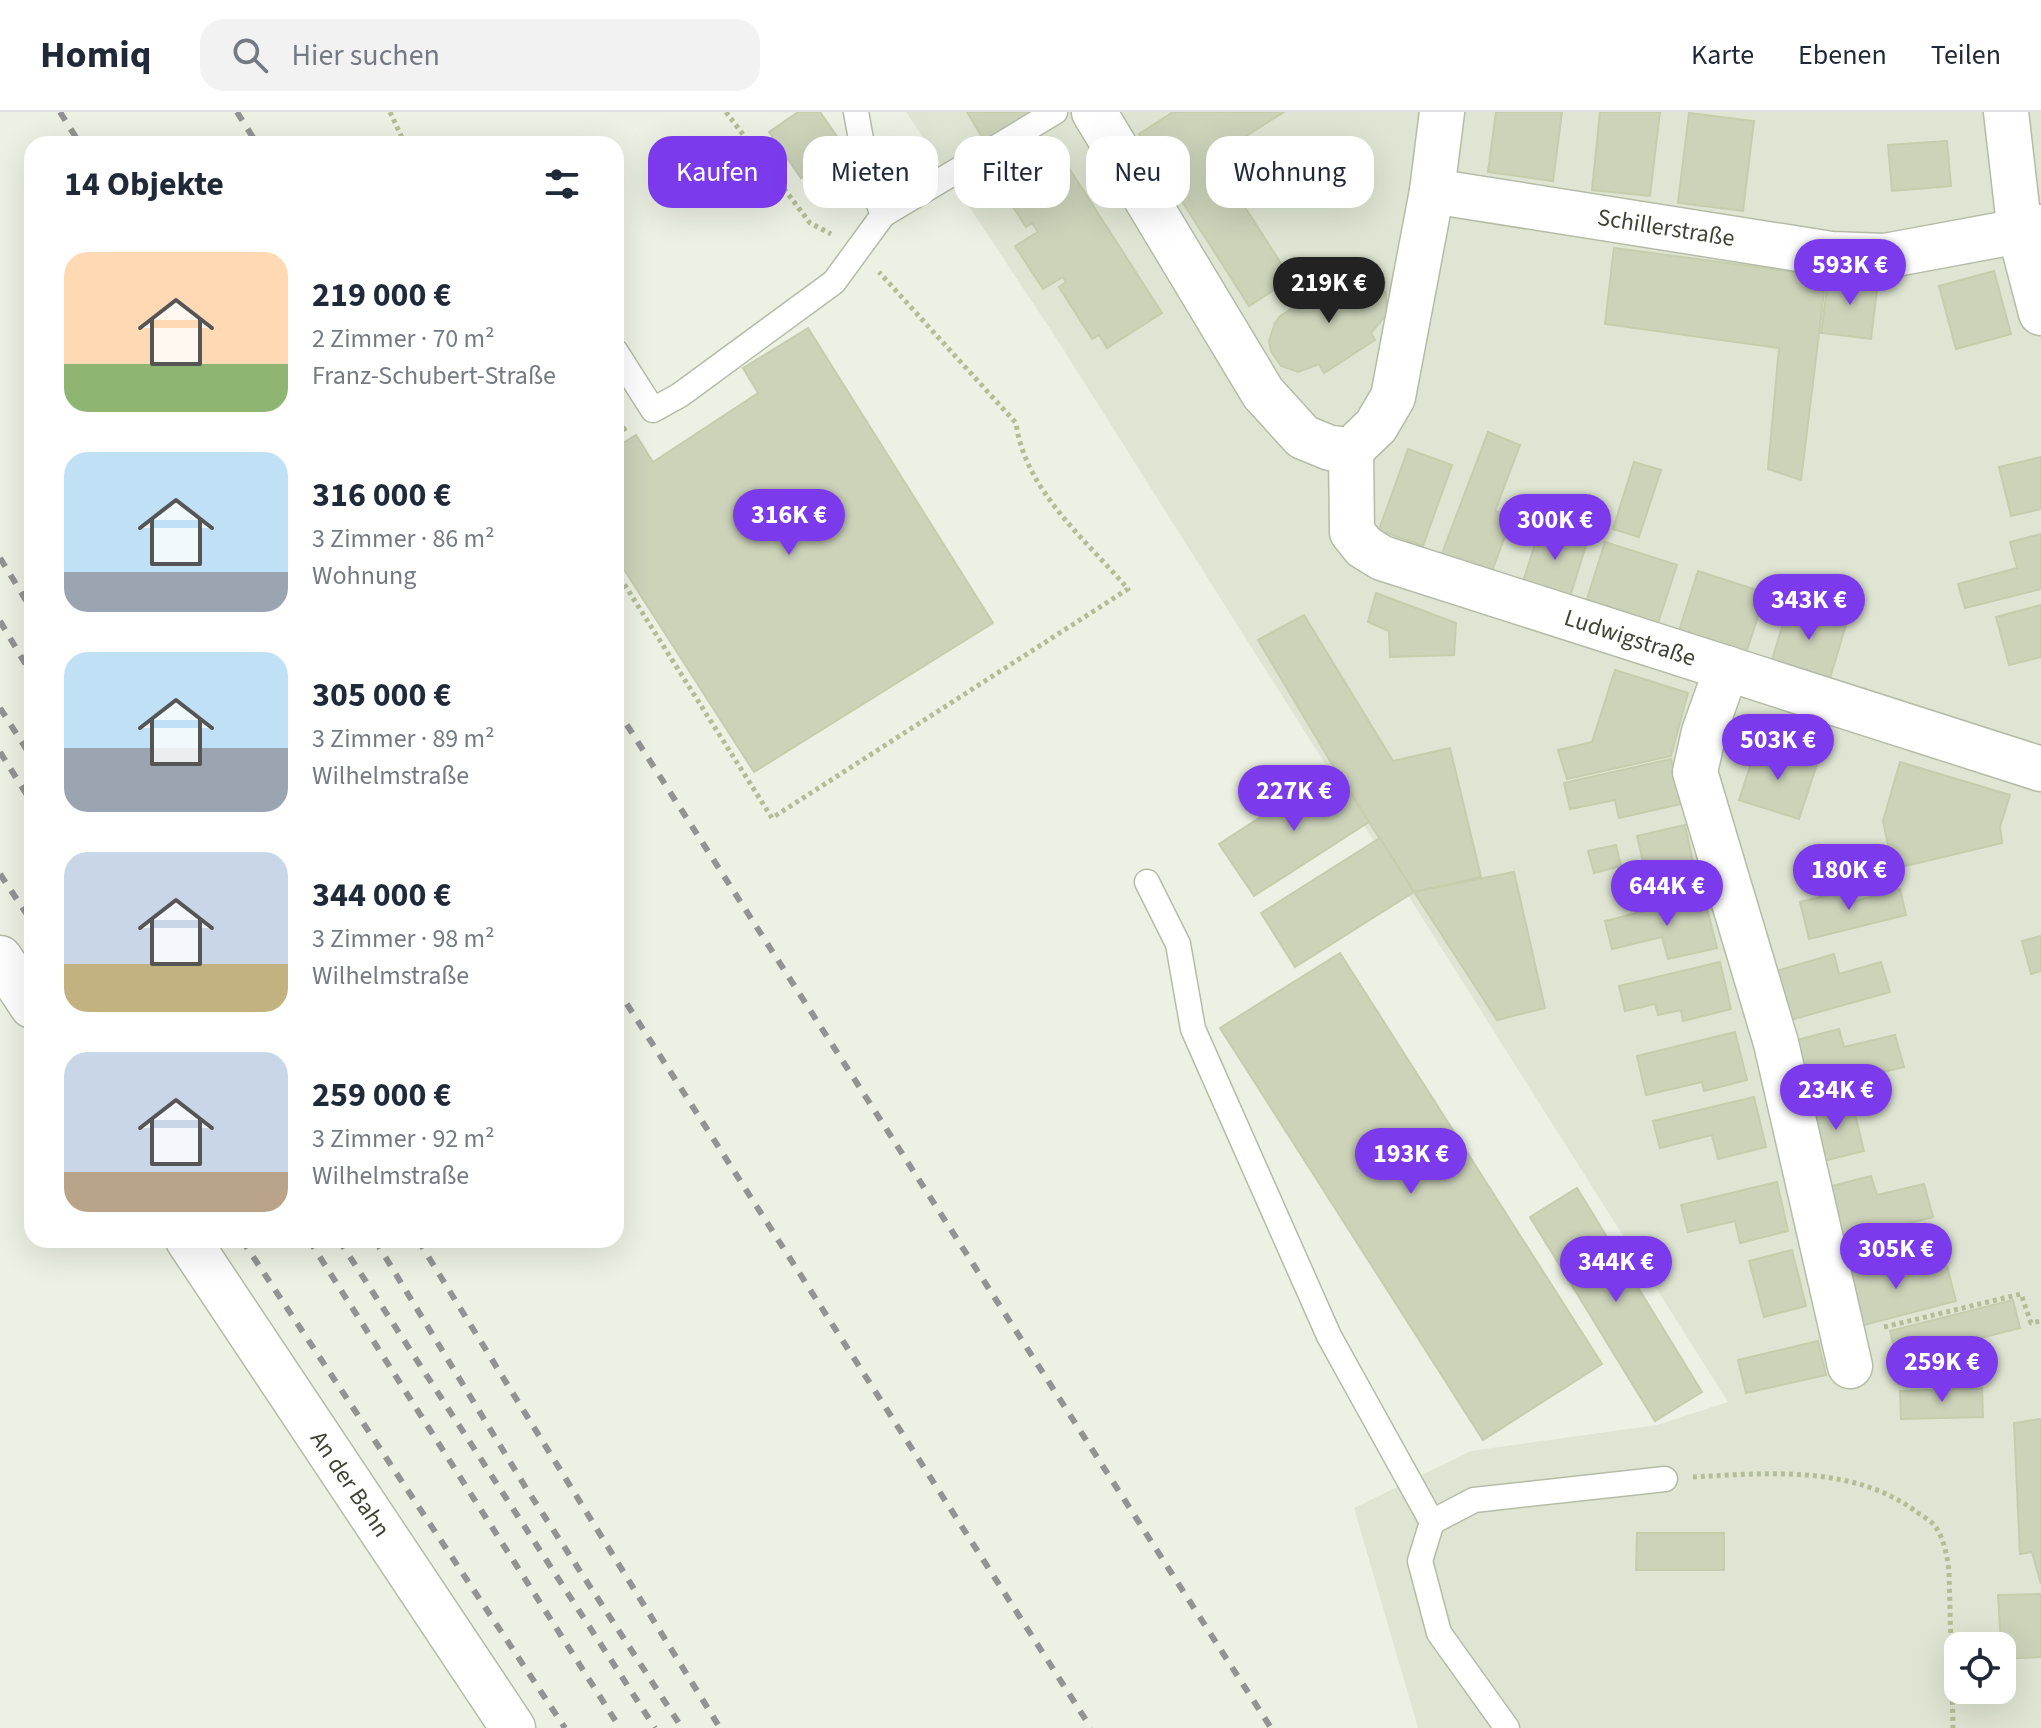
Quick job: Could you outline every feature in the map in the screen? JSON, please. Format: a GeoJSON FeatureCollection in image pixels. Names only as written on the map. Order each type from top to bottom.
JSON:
{"type":"FeatureCollection","features":[{"type":"Feature","properties":{"kind":"street"},"geometry":{"type":"LineString","coordinates":[[1094,112],[1263,393],[1303,437],[1330,448],[1351,450],[1376,426],[1393,397],[1432,191],[1442,112]]}},
{"type":"Feature","properties":{"kind":"street"},"geometry":{"type":"LineString","coordinates":[[2006,112],[2031,230],[2041,313]]}},
{"type":"Feature","properties":{"kind":"street","name":"Schillerstraße"},"geometry":{"type":"LineString","coordinates":[[1432,191],[1831,254],[1885,256],[2031,230]]}},
{"type":"Feature","properties":{"kind":"street","name":"Ludwigstraße"},"geometry":{"type":"LineString","coordinates":[[1351,450],[1352,532],[1364,547],[1382,558],[2041,769]]}},
{"type":"Feature","properties":{"kind":"street"},"geometry":{"type":"LineString","coordinates":[[1727,668],[1704,732],[1695,772],[1776,1043],[1847,1352]]}},
{"type":"Feature","properties":{"kind":"street"},"geometry":{"type":"LineString","coordinates":[[0,958],[24,994]]}},
{"type":"Feature","properties":{"kind":"street","name":"An der Bahn"},"geometry":{"type":"LineString","coordinates":[[193,1248],[513,1728]]}},
{"type":"Feature","properties":{"kind":"lane"},"geometry":{"type":"LineString","coordinates":[[856,112],[867,172],[883,215]]}},
{"type":"Feature","properties":{"kind":"lane"},"geometry":{"type":"LineString","coordinates":[[624,365],[653,410],[680,395],[834,282],[883,215],[1055,112]]}},
{"type":"Feature","properties":{"kind":"lane"},"geometry":{"type":"LineString","coordinates":[[1147,882],[1178,944],[1193,1029],[1323,1322],[1432,1522]]}},
{"type":"Feature","properties":{"kind":"lane"},"geometry":{"type":"LineString","coordinates":[[1507,1728],[1439,1633],[1420,1561],[1432,1522],[1474,1500],[1665,1479]]}},
{"type":"Feature","properties":{"kind":"path"},"geometry":{"type":"LineString","coordinates":[[390,112],[401,136]]}},
{"type":"Feature","properties":{"kind":"path"},"geometry":{"type":"LineString","coordinates":[[624,584],[772,818],[1128,589],[1034,480],[1019,443],[1016,423],[859,249],[810,223],[726,112]]}},
{"type":"Feature","properties":{"kind":"path"},"geometry":{"type":"LineString","coordinates":[[1847,1352],[2021,1294],[2031,1323],[2041,1321]]}},
{"type":"Feature","properties":{"kind":"path"},"geometry":{"type":"LineString","coordinates":[[1665,1479],[1767,1473],[1827,1477],[1869,1486],[1904,1503],[1934,1525],[1945,1547],[1949,1571],[1953,1728]]}},
{"type":"Feature","properties":{"kind":"shaded area"},"geometry":{"type":"Polygon","coordinates":[[[906,112],[2041,112],[2041,1728],[1418,1728],[1354,1508],[1471,1451],[1657,1425],[1728,1402],[1051,330],[970,208],[1070,208],[1070,136],[954,136],[954,184],[938,160],[938,136],[922,136],[906,112]]]}},
{"type":"Feature","properties":{"kind":"building"},"geometry":{"type":"Polygon","coordinates":[[[798,112],[820,112],[837,136],[803,136],[801,178],[787,158],[787,136],[772,136],[769,132],[798,112]]]}},
{"type":"Feature","properties":{"kind":"building"},"geometry":{"type":"Polygon","coordinates":[[[967,112],[1033,112],[995,136],[981,136],[967,112]]]}},
{"type":"Feature","properties":{"kind":"building"},"geometry":{"type":"Polygon","coordinates":[[[1173,112],[1284,112],[1246,136],[1206,136],[1206,208],[1246,208],[1291,279],[1249,306],[1186,208],[1190,208],[1190,136],[1139,134],[1173,112]]]}},
{"type":"Feature","properties":{"kind":"building"},"geometry":{"type":"Polygon","coordinates":[[[1496,112],[1562,112],[1553,181],[1488,172],[1496,112]]]}},
{"type":"Feature","properties":{"kind":"building"},"geometry":{"type":"Polygon","coordinates":[[[1600,112],[1660,112],[1650,196],[1592,190],[1600,112]]]}},
{"type":"Feature","properties":{"kind":"building"},"geometry":{"type":"Polygon","coordinates":[[[1689,113],[1754,121],[1743,211],[1678,203],[1689,113]]]}},
{"type":"Feature","properties":{"kind":"building"},"geometry":{"type":"Polygon","coordinates":[[[1947,141],[1951,186],[1892,191],[1888,145],[1947,141]]]}},
{"type":"Feature","properties":{"kind":"building"},"geometry":{"type":"Polygon","coordinates":[[[1070,170],[1086,195],[1086,208],[1095,208],[1162,313],[1107,348],[1099,335],[1092,339],[1059,287],[1066,282],[1063,277],[1043,289],[1015,246],[1038,232],[1032,223],[1026,227],[1014,208],[1070,208],[1070,170]]]}},
{"type":"Feature","properties":{"kind":"building"},"geometry":{"type":"Polygon","coordinates":[[[1614,248],[1826,276],[1801,480],[1768,469],[1779,348],[1605,324],[1614,248]]]}},
{"type":"Feature","properties":{"kind":"building"},"geometry":{"type":"Polygon","coordinates":[[[1994,271],[2011,334],[1956,349],[1939,286],[1994,271]]]}},
{"type":"Feature","properties":{"kind":"building"},"geometry":{"type":"Polygon","coordinates":[[[1349,274],[1371,277],[1386,293],[1386,315],[1371,333],[1375,340],[1324,373],[1319,364],[1298,372],[1281,366],[1271,351],[1269,341],[1280,316],[1349,274]]]}},
{"type":"Feature","properties":{"kind":"building"},"geometry":{"type":"Polygon","coordinates":[[[1829,275],[1878,282],[1871,339],[1821,333],[1829,275]]]}},
{"type":"Feature","properties":{"kind":"building"},"geometry":{"type":"Polygon","coordinates":[[[808,328],[993,623],[754,772],[624,569],[624,442],[636,435],[653,462],[758,393],[743,368],[808,328]]]}},
{"type":"Feature","properties":{"kind":"building"},"geometry":{"type":"Polygon","coordinates":[[[1488,432],[1520,445],[1495,511],[1512,517],[1491,574],[1441,556],[1488,432]]]}},
{"type":"Feature","properties":{"kind":"building"},"geometry":{"type":"Polygon","coordinates":[[[1408,449],[1452,465],[1423,546],[1379,530],[1408,449]]]}},
{"type":"Feature","properties":{"kind":"building"},"geometry":{"type":"Polygon","coordinates":[[[2041,457],[2041,509],[2011,516],[1999,467],[2041,457]]]}},
{"type":"Feature","properties":{"kind":"building"},"geometry":{"type":"Polygon","coordinates":[[[1634,462],[1661,470],[1639,537],[1613,529],[1634,462]]]}},
{"type":"Feature","properties":{"kind":"building"},"geometry":{"type":"Polygon","coordinates":[[[1540,528],[1587,542],[1570,597],[1523,582],[1540,528]]]}},
{"type":"Feature","properties":{"kind":"building"},"geometry":{"type":"Polygon","coordinates":[[[2041,534],[2041,589],[1965,608],[1958,584],[2017,568],[2010,542],[2041,534]]]}},
{"type":"Feature","properties":{"kind":"building"},"geometry":{"type":"Polygon","coordinates":[[[1605,542],[1677,565],[1658,623],[1587,599],[1605,542]]]}},
{"type":"Feature","properties":{"kind":"building"},"geometry":{"type":"Polygon","coordinates":[[[1698,571],[1766,593],[1746,653],[1679,631],[1698,571]]]}},
{"type":"Feature","properties":{"kind":"building"},"geometry":{"type":"Polygon","coordinates":[[[1376,593],[1456,623],[1454,655],[1390,657],[1389,631],[1368,622],[1376,593]]]}},
{"type":"Feature","properties":{"kind":"building"},"geometry":{"type":"Polygon","coordinates":[[[2041,605],[2041,657],[2009,665],[1996,617],[2041,605]]]}},
{"type":"Feature","properties":{"kind":"building"},"geometry":{"type":"Polygon","coordinates":[[[1788,607],[1846,625],[1830,678],[1772,660],[1788,607]]]}},
{"type":"Feature","properties":{"kind":"building"},"geometry":{"type":"Polygon","coordinates":[[[1304,615],[1393,761],[1450,748],[1481,877],[1414,892],[1335,769],[1258,640],[1304,615]]]}},
{"type":"Feature","properties":{"kind":"building"},"geometry":{"type":"Polygon","coordinates":[[[1615,670],[1688,693],[1671,756],[1567,779],[1558,750],[1592,742],[1615,670]]]}},
{"type":"Feature","properties":{"kind":"building"},"geometry":{"type":"Polygon","coordinates":[[[1757,745],[1817,764],[1799,819],[1739,800],[1757,745]]]}},
{"type":"Feature","properties":{"kind":"building"},"geometry":{"type":"Polygon","coordinates":[[[1671,759],[1681,804],[1619,818],[1615,800],[1570,809],[1564,783],[1671,759]]]}},
{"type":"Feature","properties":{"kind":"building"},"geometry":{"type":"Polygon","coordinates":[[[1900,762],[2010,795],[2000,827],[2002,843],[1893,869],[1883,821],[1900,762]]]}},
{"type":"Feature","properties":{"kind":"building"},"geometry":{"type":"Polygon","coordinates":[[[1335,769],[1369,822],[1254,896],[1219,844],[1335,769]]]}},
{"type":"Feature","properties":{"kind":"building"},"geometry":{"type":"Polygon","coordinates":[[[1685,825],[1696,876],[1649,887],[1637,836],[1685,825]]]}},
{"type":"Feature","properties":{"kind":"building"},"geometry":{"type":"Polygon","coordinates":[[[1380,838],[1414,892],[1295,967],[1261,913],[1380,838]]]}},
{"type":"Feature","properties":{"kind":"building"},"geometry":{"type":"Polygon","coordinates":[[[1616,845],[1621,866],[1594,873],[1588,851],[1616,845]]]}},
{"type":"Feature","properties":{"kind":"building"},"geometry":{"type":"Polygon","coordinates":[[[1514,872],[1545,1008],[1497,1020],[1414,892],[1514,872]]]}},
{"type":"Feature","properties":{"kind":"building"},"geometry":{"type":"Polygon","coordinates":[[[1900,889],[1906,915],[1809,939],[1800,902],[1849,890],[1852,902],[1900,889]]]}},
{"type":"Feature","properties":{"kind":"building"},"geometry":{"type":"Polygon","coordinates":[[[1704,896],[1717,948],[1668,959],[1662,937],[1612,949],[1605,921],[1704,896]]]}},
{"type":"Feature","properties":{"kind":"building"},"geometry":{"type":"Polygon","coordinates":[[[2041,936],[2041,971],[2031,974],[2022,941],[2041,936]]]}},
{"type":"Feature","properties":{"kind":"building"},"geometry":{"type":"Polygon","coordinates":[[[1340,953],[1602,1364],[1483,1440],[1220,1028],[1340,953]]]}},
{"type":"Feature","properties":{"kind":"building"},"geometry":{"type":"Polygon","coordinates":[[[1834,954],[1839,974],[1881,962],[1890,992],[1787,1021],[1773,972],[1834,954]]]}},
{"type":"Feature","properties":{"kind":"building"},"geometry":{"type":"Polygon","coordinates":[[[1720,962],[1731,1009],[1683,1021],[1681,1010],[1658,1015],[1655,1004],[1625,1011],[1619,986],[1720,962]]]}},
{"type":"Feature","properties":{"kind":"building"},"geometry":{"type":"Polygon","coordinates":[[[1839,1029],[1844,1047],[1895,1035],[1904,1067],[1802,1092],[1789,1042],[1839,1029]]]}},
{"type":"Feature","properties":{"kind":"building"},"geometry":{"type":"Polygon","coordinates":[[[1735,1032],[1747,1080],[1704,1091],[1702,1082],[1646,1095],[1637,1056],[1735,1032]]]}},
{"type":"Feature","properties":{"kind":"building"},"geometry":{"type":"Polygon","coordinates":[[[1754,1097],[1766,1147],[1718,1159],[1712,1135],[1660,1148],[1653,1121],[1754,1097]]]}},
{"type":"Feature","properties":{"kind":"building"},"geometry":{"type":"Polygon","coordinates":[[[1852,1102],[1864,1151],[1819,1162],[1807,1113],[1852,1102]]]}},
{"type":"Feature","properties":{"kind":"building"},"geometry":{"type":"Polygon","coordinates":[[[1871,1176],[1877,1195],[1924,1184],[1933,1217],[1838,1241],[1824,1188],[1871,1176]]]}},
{"type":"Feature","properties":{"kind":"building"},"geometry":{"type":"Polygon","coordinates":[[[1777,1182],[1788,1231],[1740,1243],[1735,1221],[1688,1232],[1681,1205],[1777,1182]]]}},
{"type":"Feature","properties":{"kind":"building"},"geometry":{"type":"Polygon","coordinates":[[[1577,1188],[1702,1392],[1655,1421],[1530,1217],[1577,1188]]]}},
{"type":"Feature","properties":{"kind":"building"},"geometry":{"type":"Polygon","coordinates":[[[1792,1250],[1806,1306],[1764,1317],[1749,1261],[1792,1250]]]}},
{"type":"Feature","properties":{"kind":"building"},"geometry":{"type":"Polygon","coordinates":[[[1894,1259],[1900,1278],[1947,1266],[1956,1301],[1860,1326],[1845,1271],[1894,1259]]]}},
{"type":"Feature","properties":{"kind":"building"},"geometry":{"type":"Polygon","coordinates":[[[2013,1300],[2020,1328],[1897,1359],[1890,1331],[2013,1300]]]}},
{"type":"Feature","properties":{"kind":"building"},"geometry":{"type":"Polygon","coordinates":[[[1818,1341],[1826,1375],[1746,1393],[1738,1360],[1818,1341]]]}},
{"type":"Feature","properties":{"kind":"building"},"geometry":{"type":"Polygon","coordinates":[[[1982,1388],[1983,1417],[1901,1419],[1900,1391],[1982,1388]]]}},
{"type":"Feature","properties":{"kind":"building"},"geometry":{"type":"Polygon","coordinates":[[[2041,1419],[2041,1584],[2032,1552],[2020,1554],[2014,1423],[2041,1419]]]}},
{"type":"Feature","properties":{"kind":"building"},"geometry":{"type":"Polygon","coordinates":[[[1637,1533],[1724,1533],[1724,1570],[1636,1570],[1637,1533]]]}},
{"type":"Feature","properties":{"kind":"building"},"geometry":{"type":"Polygon","coordinates":[[[2041,1594],[2041,1657],[2016,1658],[2016,1632],[2000,1632],[1998,1595],[2041,1594]]]}},
{"type":"Feature","properties":{"kind":"railway"},"geometry":{"type":"LineString","coordinates":[[60,112],[75,136]]}},
{"type":"Feature","properties":{"kind":"railway"},"geometry":{"type":"LineString","coordinates":[[237,112],[252,136]]}},
{"type":"Feature","properties":{"kind":"railway"},"geometry":{"type":"LineString","coordinates":[[0,558],[24,597]]}},
{"type":"Feature","properties":{"kind":"railway"},"geometry":{"type":"LineString","coordinates":[[0,621],[24,662]]}},
{"type":"Feature","properties":{"kind":"railway"},"geometry":{"type":"LineString","coordinates":[[0,708],[24,746]]}},
{"type":"Feature","properties":{"kind":"railway"},"geometry":{"type":"LineString","coordinates":[[624,720],[1271,1728]]}},
{"type":"Feature","properties":{"kind":"railway"},"geometry":{"type":"LineString","coordinates":[[0,752],[24,790]]}},
{"type":"Feature","properties":{"kind":"railway"},"geometry":{"type":"LineString","coordinates":[[0,874],[24,910]]}},
{"type":"Feature","properties":{"kind":"railway"},"geometry":{"type":"LineString","coordinates":[[624,999],[1091,1728]]}},
{"type":"Feature","properties":{"kind":"railway"},"geometry":{"type":"LineString","coordinates":[[247,1248],[565,1728]]}},
{"type":"Feature","properties":{"kind":"railway"},"geometry":{"type":"LineString","coordinates":[[314,1248],[620,1728]]}},
{"type":"Feature","properties":{"kind":"railway"},"geometry":{"type":"LineString","coordinates":[[344,1248],[655,1728]]}},
{"type":"Feature","properties":{"kind":"railway"},"geometry":{"type":"LineString","coordinates":[[380,1248],[526,1488],[682,1728]]}},
{"type":"Feature","properties":{"kind":"railway"},"geometry":{"type":"LineString","coordinates":[[423,1248],[720,1728]]}}]}
